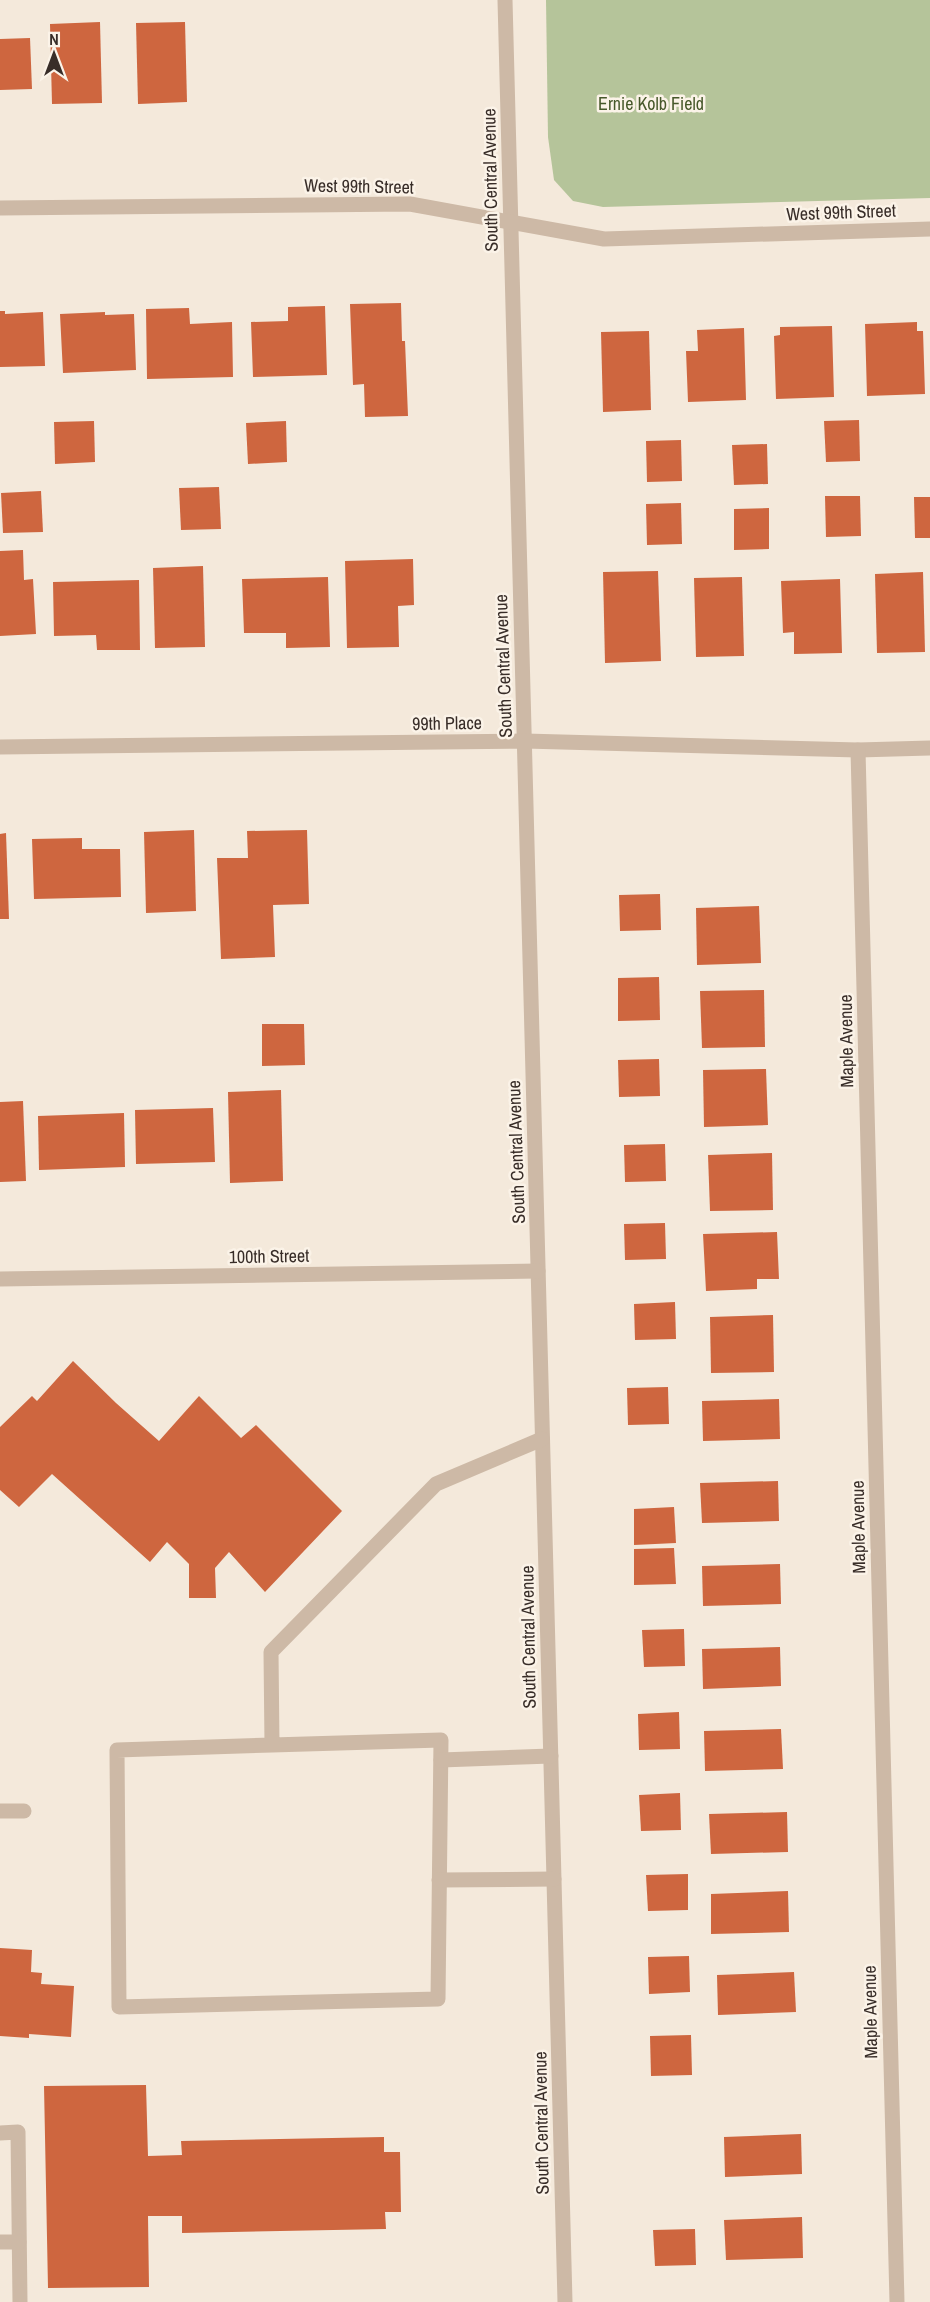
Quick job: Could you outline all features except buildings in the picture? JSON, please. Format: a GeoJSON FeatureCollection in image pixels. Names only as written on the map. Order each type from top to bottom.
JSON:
{"type":"FeatureCollection","features":[{"type":"Feature","properties":{"kind":"street","name":"South Central Avenue"},"geometry":{"type":"LineString","coordinates":[[505,0],[565,2302]]}},
{"type":"Feature","properties":{"kind":"street","name":"West 99th Street"},"geometry":{"type":"LineString","coordinates":[[0,208],[410,204],[604,239],[930,229]]}},
{"type":"Feature","properties":{"kind":"street","name":"99th Place"},"geometry":{"type":"LineString","coordinates":[[0,747],[525,741],[858,750],[930,748]]}},
{"type":"Feature","properties":{"kind":"street","name":"Maple Avenue"},"geometry":{"type":"LineString","coordinates":[[858,750],[897,2302]]}},
{"type":"Feature","properties":{"kind":"street","name":"100th Street"},"geometry":{"type":"LineString","coordinates":[[0,1279],[538,1271]]}},
{"type":"Feature","properties":{"kind":"street"},"geometry":{"type":"LineString","coordinates":[[272,1745],[271,1652],[436,1484],[542,1440]]}},
{"type":"Feature","properties":{"kind":"street"},"geometry":{"type":"LineString","coordinates":[[441,1740],[438,1999],[119,2007],[117,1750],[272,1745],[441,1740]]}},
{"type":"Feature","properties":{"kind":"street"},"geometry":{"type":"LineString","coordinates":[[441,1760],[551,1756]]}},
{"type":"Feature","properties":{"kind":"street"},"geometry":{"type":"LineString","coordinates":[[0,1811],[24,1811]]}},
{"type":"Feature","properties":{"kind":"street"},"geometry":{"type":"LineString","coordinates":[[439,1880],[554,1879]]}},
{"type":"Feature","properties":{"kind":"street"},"geometry":{"type":"LineString","coordinates":[[0,2133],[18,2132],[20,2302]]}},
{"type":"Feature","properties":{"kind":"street"},"geometry":{"type":"LineString","coordinates":[[0,2242],[19,2242]]}},
{"type":"Feature","properties":{"kind":"green space","name":"Ernie Kolb Field"},"geometry":{"type":"Polygon","coordinates":[[[546,0],[930,0],[930,198],[603,207],[573,201],[554,180],[548,137],[546,0]]]}}]}
